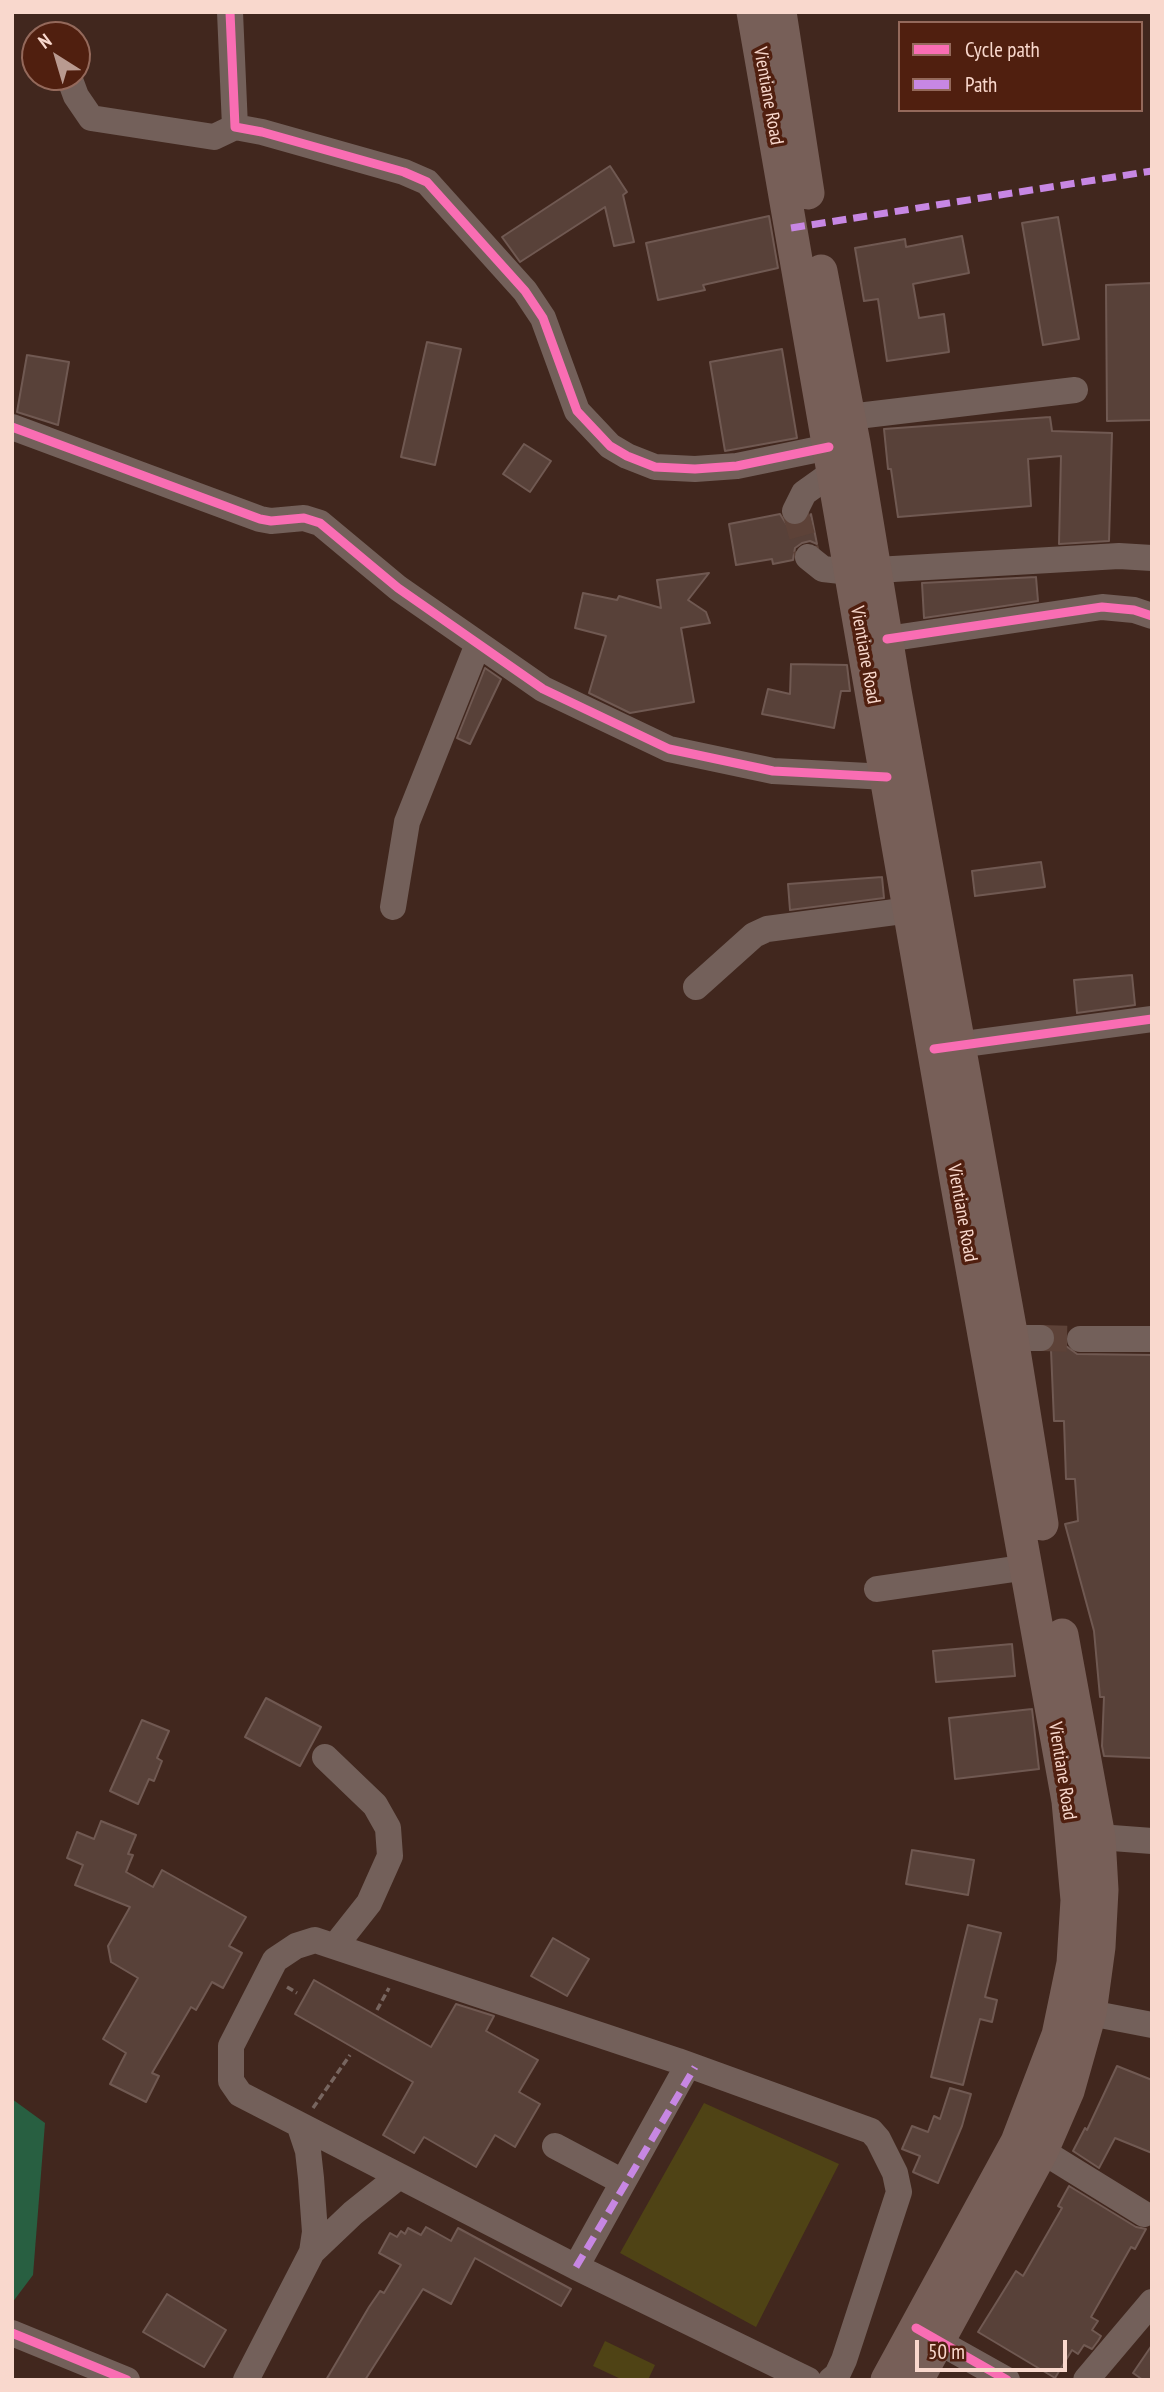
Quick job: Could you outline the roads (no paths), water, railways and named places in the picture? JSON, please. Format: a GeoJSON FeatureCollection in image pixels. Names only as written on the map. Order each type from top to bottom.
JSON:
{"type":"FeatureCollection","features":[{"type":"Feature","properties":{"kind":"main road","name":"Vientiane Road"},"geometry":{"type":"LineString","coordinates":[[753,12],[831,460],[863,571],[887,777],[909,910],[947,1046],[1028,1567],[1068,1801],[1077,1900],[1073,1963],[1058,2035],[1017,2142],[927,2335],[887,2380]]}},
{"type":"Feature","properties":{"kind":"main road"},"geometry":{"type":"LineString","coordinates":[[780,12],[813,225],[849,417],[863,571],[887,639],[947,1046],[1027,1338],[1049,1564],[1099,1837],[1102,1890],[1099,1947],[1090,2013],[1068,2091],[1042,2151],[927,2335],[918,2380]]}},
{"type":"Feature","properties":{"kind":"street"},"geometry":{"type":"LineString","coordinates":[[230,12],[235,127]]}},
{"type":"Feature","properties":{"kind":"street"},"geometry":{"type":"LineString","coordinates":[[74,91],[91,118],[214,137],[235,127],[262,132],[404,172],[427,182],[525,291],[544,318],[576,411],[610,446],[626,456],[655,467],[695,469],[831,460]]}},
{"type":"Feature","properties":{"kind":"street"},"geometry":{"type":"LineString","coordinates":[[849,417],[1075,390]]}},
{"type":"Feature","properties":{"kind":"street"},"geometry":{"type":"LineString","coordinates":[[12,427],[260,519],[271,521],[304,518],[320,523],[398,588],[543,689],[669,749],[773,771],[887,777]]}},
{"type":"Feature","properties":{"kind":"street"},"geometry":{"type":"LineString","coordinates":[[795,511],[804,493],[831,460]]}},
{"type":"Feature","properties":{"kind":"street"},"geometry":{"type":"LineString","coordinates":[[807,557],[823,569],[863,571],[1119,556],[1152,558]]}},
{"type":"Feature","properties":{"kind":"street"},"geometry":{"type":"LineString","coordinates":[[887,639],[1102,607],[1134,610],[1152,616]]}},
{"type":"Feature","properties":{"kind":"street"},"geometry":{"type":"LineString","coordinates":[[393,907],[407,822],[478,644]]}},
{"type":"Feature","properties":{"kind":"street"},"geometry":{"type":"LineString","coordinates":[[695,987],[754,935],[767,929],[909,910]]}},
{"type":"Feature","properties":{"kind":"street"},"geometry":{"type":"LineString","coordinates":[[947,1046],[1152,1019]]}},
{"type":"Feature","properties":{"kind":"street"},"geometry":{"type":"LineString","coordinates":[[1080,1339],[1152,1339]]}},
{"type":"Feature","properties":{"kind":"street"},"geometry":{"type":"LineString","coordinates":[[877,1589],[1028,1567]]}},
{"type":"Feature","properties":{"kind":"street"},"geometry":{"type":"LineString","coordinates":[[326,1757],[375,1805],[388,1828],[390,1856],[369,1903],[335,1946]]}},
{"type":"Feature","properties":{"kind":"street"},"geometry":{"type":"LineString","coordinates":[[1099,1837],[1152,1841]]}},
{"type":"Feature","properties":{"kind":"street"},"geometry":{"type":"LineString","coordinates":[[808,2380],[576,2267],[240,2094],[231,2081],[231,2046],[275,1960],[296,1946],[315,1940],[688,2065],[871,2131],[878,2139],[895,2173],[899,2192],[844,2360],[837,2375],[831,2380]]}},
{"type":"Feature","properties":{"kind":"street"},"geometry":{"type":"LineString","coordinates":[[1090,2013],[1152,2025]]}},
{"type":"Feature","properties":{"kind":"street"},"geometry":{"type":"LineString","coordinates":[[576,2267],[688,2065]]}},
{"type":"Feature","properties":{"kind":"street"},"geometry":{"type":"LineString","coordinates":[[246,2380],[312,2252],[315,2232],[311,2178],[308,2151],[300,2127]]}},
{"type":"Feature","properties":{"kind":"street"},"geometry":{"type":"LineString","coordinates":[[555,2146],[623,2182]]}},
{"type":"Feature","properties":{"kind":"street"},"geometry":{"type":"LineString","coordinates":[[1042,2151],[1144,2214]]}},
{"type":"Feature","properties":{"kind":"street"},"geometry":{"type":"LineString","coordinates":[[312,2252],[353,2213],[398,2177]]}},
{"type":"Feature","properties":{"kind":"street"},"geometry":{"type":"LineString","coordinates":[[1086,2380],[1152,2302]]}},
{"type":"Feature","properties":{"kind":"street"},"geometry":{"type":"LineString","coordinates":[[12,2333],[127,2380]]}},
{"type":"Feature","properties":{"kind":"street"},"geometry":{"type":"LineString","coordinates":[[927,2335],[1007,2380]]}},
{"type":"Feature","properties":{"kind":"tunnel"},"geometry":{"type":"LineString","coordinates":[[795,511],[808,557]]}},
{"type":"Feature","properties":{"kind":"tunnel"},"geometry":{"type":"LineString","coordinates":[[1041,1338],[1080,1339]]}}]}
